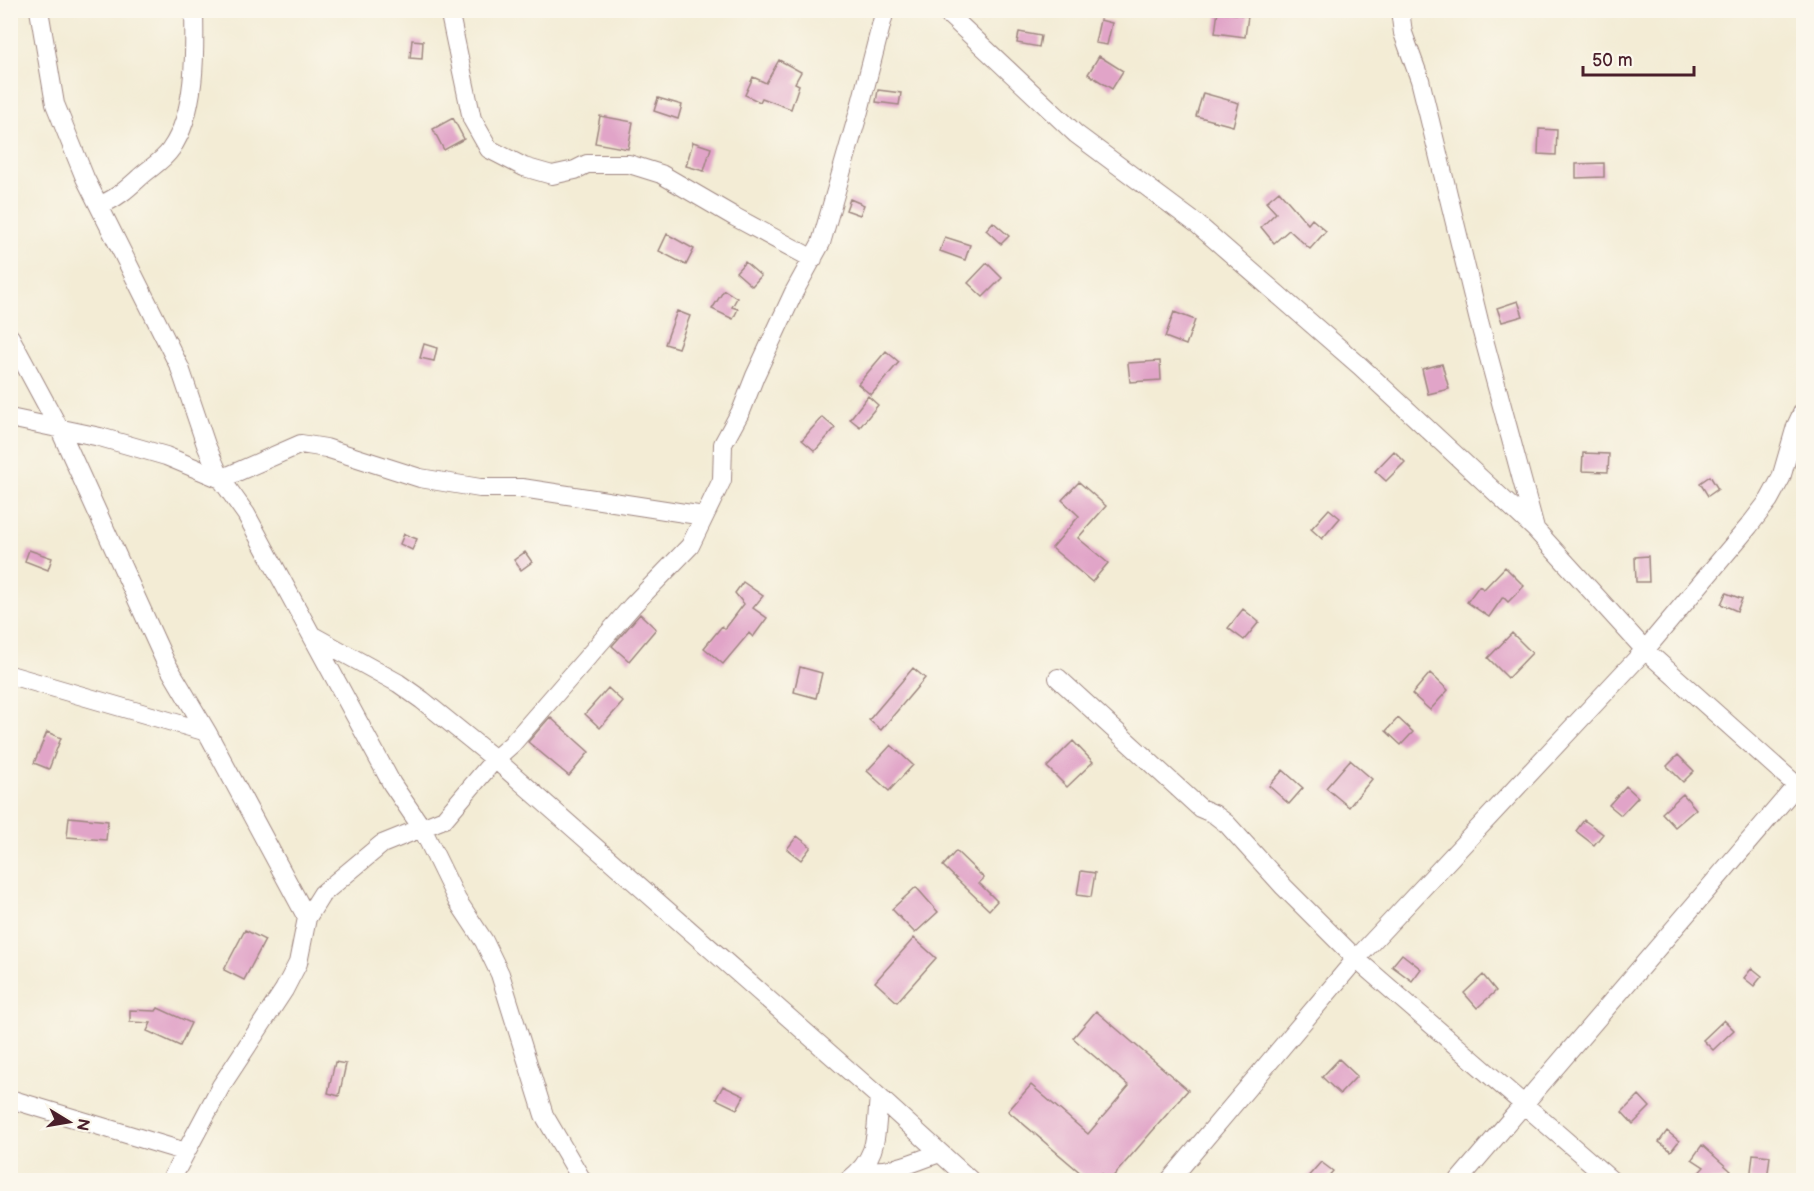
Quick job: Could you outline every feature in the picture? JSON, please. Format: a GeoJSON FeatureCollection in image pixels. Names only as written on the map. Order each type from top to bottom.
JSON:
{"type":"FeatureCollection","features":[{"type":"Feature","properties":{"kind":"street"},"geometry":{"type":"LineString","coordinates":[[39,10],[55,104],[85,178],[180,368],[206,445],[221,479],[246,514],[392,784],[422,828],[457,900],[493,957],[544,1115],[582,1180]]}},
{"type":"Feature","properties":{"kind":"street"},"geometry":{"type":"LineString","coordinates":[[99,205],[126,190],[170,150],[183,126],[193,70],[194,10]]}},
{"type":"Feature","properties":{"kind":"street"},"geometry":{"type":"LineString","coordinates":[[449,10],[472,119],[489,149],[524,167],[552,176],[587,164],[629,164],[661,174],[813,259]]}},
{"type":"Feature","properties":{"kind":"street"},"geometry":{"type":"LineString","coordinates":[[171,1180],[221,1086],[269,1015],[298,963],[307,918],[322,894],[382,844],[444,819],[632,606],[690,546],[722,480],[723,444],[742,409],[794,292],[821,243],[885,10]]}},
{"type":"Feature","properties":{"kind":"street"},"geometry":{"type":"LineString","coordinates":[[944,10],[1076,134],[1197,224],[1343,351],[1535,529],[1645,650],[1800,789],[1459,1180]]}},
{"type":"Feature","properties":{"kind":"street"},"geometry":{"type":"LineString","coordinates":[[1400,10],[1403,33],[1420,80],[1479,321],[1535,529]]}},
{"type":"Feature","properties":{"kind":"street"},"geometry":{"type":"LineString","coordinates":[[10,338],[60,430],[165,661],[207,732],[307,918]]}},
{"type":"Feature","properties":{"kind":"street"},"geometry":{"type":"LineString","coordinates":[[1170,1180],[1356,959],[1645,650],[1769,500],[1781,478],[1803,409]]}},
{"type":"Feature","properties":{"kind":"street"},"geometry":{"type":"LineString","coordinates":[[10,418],[100,437],[166,456],[221,479],[301,444],[326,448],[420,478],[480,488],[522,488],[704,516]]}},
{"type":"Feature","properties":{"kind":"street"},"geometry":{"type":"LineString","coordinates":[[313,636],[398,682],[495,759],[970,1180]]}},
{"type":"Feature","properties":{"kind":"street"},"geometry":{"type":"LineString","coordinates":[[10,675],[207,732]]}},
{"type":"Feature","properties":{"kind":"street"},"geometry":{"type":"LineString","coordinates":[[1058,678],[1200,808],[1214,814],[1227,824],[1284,887],[1356,959],[1611,1180]]}},
{"type":"Feature","properties":{"kind":"street"},"geometry":{"type":"LineString","coordinates":[[855,1175],[871,1157],[879,1097]]}},
{"type":"Feature","properties":{"kind":"street"},"geometry":{"type":"LineString","coordinates":[[10,1099],[186,1152]]}},
{"type":"Feature","properties":{"kind":"street"},"geometry":{"type":"LineString","coordinates":[[855,1175],[896,1169],[939,1153]]}},
{"type":"Feature","properties":{"kind":"building"},"geometry":{"type":"Polygon","coordinates":[[[1218,11],[1248,16],[1245,37],[1215,33],[1218,11]]]}},
{"type":"Feature","properties":{"kind":"building"},"geometry":{"type":"Polygon","coordinates":[[[1100,20],[1112,23],[1107,45],[1095,43],[1100,20]]]}},
{"type":"Feature","properties":{"kind":"building"},"geometry":{"type":"Polygon","coordinates":[[[1019,32],[1041,36],[1039,47],[1017,43],[1019,32]]]}},
{"type":"Feature","properties":{"kind":"building"},"geometry":{"type":"Polygon","coordinates":[[[412,40],[423,41],[422,59],[410,58],[412,40]]]}},
{"type":"Feature","properties":{"kind":"building"},"geometry":{"type":"Polygon","coordinates":[[[1099,56],[1123,71],[1112,89],[1088,74],[1099,56]]]}},
{"type":"Feature","properties":{"kind":"building"},"geometry":{"type":"Polygon","coordinates":[[[779,60],[801,72],[795,83],[799,85],[791,109],[762,98],[760,102],[745,95],[753,77],[766,83],[779,60]]]}},
{"type":"Feature","properties":{"kind":"building"},"geometry":{"type":"Polygon","coordinates":[[[878,90],[901,93],[899,105],[876,102],[878,90]]]}},
{"type":"Feature","properties":{"kind":"building"},"geometry":{"type":"Polygon","coordinates":[[[1203,93],[1239,103],[1233,126],[1196,116],[1203,93]]]}},
{"type":"Feature","properties":{"kind":"building"},"geometry":{"type":"Polygon","coordinates":[[[658,98],[682,105],[678,119],[654,111],[658,98]]]}},
{"type":"Feature","properties":{"kind":"building"},"geometry":{"type":"Polygon","coordinates":[[[600,116],[633,122],[628,149],[595,143],[600,116]]]}},
{"type":"Feature","properties":{"kind":"building"},"geometry":{"type":"Polygon","coordinates":[[[453,118],[464,139],[444,150],[433,129],[453,118]]]}},
{"type":"Feature","properties":{"kind":"building"},"geometry":{"type":"Polygon","coordinates":[[[1539,129],[1557,130],[1556,155],[1538,154],[1539,129]]]}},
{"type":"Feature","properties":{"kind":"building"},"geometry":{"type":"Polygon","coordinates":[[[693,142],[711,148],[704,171],[686,166],[693,142]]]}},
{"type":"Feature","properties":{"kind":"building"},"geometry":{"type":"Polygon","coordinates":[[[1604,163],[1604,177],[1576,178],[1576,164],[1604,163]]]}},
{"type":"Feature","properties":{"kind":"building"},"geometry":{"type":"Polygon","coordinates":[[[1279,191],[1308,224],[1312,219],[1326,231],[1310,249],[1289,230],[1274,243],[1261,227],[1276,213],[1266,202],[1279,191]]]}},
{"type":"Feature","properties":{"kind":"building"},"geometry":{"type":"Polygon","coordinates":[[[850,199],[864,205],[860,215],[846,210],[850,199]]]}},
{"type":"Feature","properties":{"kind":"building"},"geometry":{"type":"Polygon","coordinates":[[[993,222],[1009,236],[1001,244],[986,230],[993,222]]]}},
{"type":"Feature","properties":{"kind":"building"},"geometry":{"type":"Polygon","coordinates":[[[667,234],[694,249],[686,265],[659,251],[667,234]]]}},
{"type":"Feature","properties":{"kind":"building"},"geometry":{"type":"Polygon","coordinates":[[[945,237],[970,245],[965,260],[940,251],[945,237]]]}},
{"type":"Feature","properties":{"kind":"building"},"geometry":{"type":"Polygon","coordinates":[[[745,262],[761,276],[752,286],[736,272],[745,262]]]}},
{"type":"Feature","properties":{"kind":"building"},"geometry":{"type":"Polygon","coordinates":[[[987,263],[1002,278],[983,297],[968,283],[987,263]]]}},
{"type":"Feature","properties":{"kind":"building"},"geometry":{"type":"Polygon","coordinates":[[[724,290],[737,298],[732,307],[738,309],[733,319],[712,309],[724,290]]]}},
{"type":"Feature","properties":{"kind":"building"},"geometry":{"type":"Polygon","coordinates":[[[1518,301],[1523,316],[1502,322],[1497,308],[1518,301]]]}},
{"type":"Feature","properties":{"kind":"building"},"geometry":{"type":"Polygon","coordinates":[[[677,311],[690,316],[678,348],[665,344],[677,311]]]}},
{"type":"Feature","properties":{"kind":"building"},"geometry":{"type":"Polygon","coordinates":[[[1174,312],[1195,320],[1186,345],[1165,337],[1174,312]]]}},
{"type":"Feature","properties":{"kind":"building"},"geometry":{"type":"Polygon","coordinates":[[[424,344],[437,348],[434,361],[420,358],[424,344]]]}},
{"type":"Feature","properties":{"kind":"building"},"geometry":{"type":"Polygon","coordinates":[[[886,351],[899,362],[871,395],[858,384],[886,351]]]}},
{"type":"Feature","properties":{"kind":"building"},"geometry":{"type":"Polygon","coordinates":[[[1160,361],[1161,380],[1130,382],[1128,363],[1160,361]]]}},
{"type":"Feature","properties":{"kind":"building"},"geometry":{"type":"Polygon","coordinates":[[[1442,364],[1449,389],[1428,394],[1422,369],[1442,364]]]}},
{"type":"Feature","properties":{"kind":"building"},"geometry":{"type":"Polygon","coordinates":[[[868,396],[878,405],[860,427],[850,419],[868,396]]]}},
{"type":"Feature","properties":{"kind":"building"},"geometry":{"type":"Polygon","coordinates":[[[822,417],[835,428],[815,451],[802,440],[822,417]]]}},
{"type":"Feature","properties":{"kind":"building"},"geometry":{"type":"Polygon","coordinates":[[[1394,451],[1405,462],[1386,481],[1375,471],[1394,451]]]}},
{"type":"Feature","properties":{"kind":"building"},"geometry":{"type":"Polygon","coordinates":[[[1583,453],[1609,454],[1608,472],[1582,471],[1583,453]]]}},
{"type":"Feature","properties":{"kind":"building"},"geometry":{"type":"Polygon","coordinates":[[[1710,476],[1718,489],[1708,496],[1700,483],[1710,476]]]}},
{"type":"Feature","properties":{"kind":"building"},"geometry":{"type":"Polygon","coordinates":[[[1079,482],[1106,506],[1078,538],[1108,563],[1092,582],[1052,548],[1079,516],[1062,500],[1079,482]]]}},
{"type":"Feature","properties":{"kind":"building"},"geometry":{"type":"Polygon","coordinates":[[[1329,509],[1340,518],[1322,539],[1311,529],[1329,509]]]}},
{"type":"Feature","properties":{"kind":"building"},"geometry":{"type":"Polygon","coordinates":[[[404,534],[417,539],[412,550],[400,544],[404,534]]]}},
{"type":"Feature","properties":{"kind":"building"},"geometry":{"type":"Polygon","coordinates":[[[29,550],[52,558],[48,570],[25,561],[29,550]]]}},
{"type":"Feature","properties":{"kind":"building"},"geometry":{"type":"Polygon","coordinates":[[[525,552],[532,562],[521,570],[514,560],[525,552]]]}},
{"type":"Feature","properties":{"kind":"building"},"geometry":{"type":"Polygon","coordinates":[[[1648,556],[1649,582],[1636,582],[1635,557],[1648,556]]]}},
{"type":"Feature","properties":{"kind":"building"},"geometry":{"type":"Polygon","coordinates":[[[1505,567],[1524,586],[1508,602],[1503,597],[1489,617],[1467,602],[1479,586],[1484,589],[1505,567]]]}},
{"type":"Feature","properties":{"kind":"building"},"geometry":{"type":"Polygon","coordinates":[[[743,582],[763,596],[753,608],[767,618],[753,637],[749,633],[723,664],[704,648],[722,626],[725,629],[744,604],[735,593],[743,582]]]}},
{"type":"Feature","properties":{"kind":"building"},"geometry":{"type":"Polygon","coordinates":[[[1726,593],[1742,599],[1737,611],[1721,604],[1726,593]]]}},
{"type":"Feature","properties":{"kind":"building"},"geometry":{"type":"Polygon","coordinates":[[[1243,609],[1259,622],[1244,640],[1228,628],[1243,609]]]}},
{"type":"Feature","properties":{"kind":"building"},"geometry":{"type":"Polygon","coordinates":[[[640,614],[656,629],[629,661],[612,646],[640,614]]]}},
{"type":"Feature","properties":{"kind":"building"},"geometry":{"type":"Polygon","coordinates":[[[1512,633],[1532,653],[1508,678],[1488,658],[1512,633]]]}},
{"type":"Feature","properties":{"kind":"building"},"geometry":{"type":"Polygon","coordinates":[[[800,667],[822,673],[816,698],[794,692],[800,667]]]}},
{"type":"Feature","properties":{"kind":"building"},"geometry":{"type":"Polygon","coordinates":[[[913,668],[925,678],[881,730],[869,720],[913,668]]]}},
{"type":"Feature","properties":{"kind":"building"},"geometry":{"type":"Polygon","coordinates":[[[1430,673],[1448,690],[1430,710],[1412,694],[1430,673]]]}},
{"type":"Feature","properties":{"kind":"building"},"geometry":{"type":"Polygon","coordinates":[[[608,688],[623,702],[600,728],[585,714],[608,688]]]}},
{"type":"Feature","properties":{"kind":"building"},"geometry":{"type":"Polygon","coordinates":[[[550,717],[589,752],[569,776],[528,742],[550,717]]]}},
{"type":"Feature","properties":{"kind":"building"},"geometry":{"type":"Polygon","coordinates":[[[1398,718],[1413,732],[1401,745],[1386,731],[1398,718]]]}},
{"type":"Feature","properties":{"kind":"building"},"geometry":{"type":"Polygon","coordinates":[[[47,732],[61,738],[49,769],[34,763],[47,732]]]}},
{"type":"Feature","properties":{"kind":"building"},"geometry":{"type":"Polygon","coordinates":[[[1073,741],[1093,762],[1067,787],[1047,767],[1073,741]]]}},
{"type":"Feature","properties":{"kind":"building"},"geometry":{"type":"Polygon","coordinates":[[[891,745],[913,765],[889,791],[867,771],[891,745]]]}},
{"type":"Feature","properties":{"kind":"building"},"geometry":{"type":"Polygon","coordinates":[[[1678,755],[1694,771],[1683,782],[1667,766],[1678,755]]]}},
{"type":"Feature","properties":{"kind":"building"},"geometry":{"type":"Polygon","coordinates":[[[1350,760],[1372,779],[1349,807],[1326,788],[1350,760]]]}},
{"type":"Feature","properties":{"kind":"building"},"geometry":{"type":"Polygon","coordinates":[[[1283,770],[1303,788],[1289,804],[1269,786],[1283,770]]]}},
{"type":"Feature","properties":{"kind":"building"},"geometry":{"type":"Polygon","coordinates":[[[1626,786],[1638,797],[1621,815],[1609,805],[1626,786]]]}},
{"type":"Feature","properties":{"kind":"building"},"geometry":{"type":"Polygon","coordinates":[[[1683,794],[1696,809],[1675,827],[1662,813],[1683,794]]]}},
{"type":"Feature","properties":{"kind":"building"},"geometry":{"type":"Polygon","coordinates":[[[69,817],[108,821],[106,840],[67,837],[69,817]]]}},
{"type":"Feature","properties":{"kind":"building"},"geometry":{"type":"Polygon","coordinates":[[[1584,820],[1603,834],[1594,845],[1576,831],[1584,820]]]}},
{"type":"Feature","properties":{"kind":"building"},"geometry":{"type":"Polygon","coordinates":[[[797,836],[811,847],[801,860],[787,849],[797,836]]]}},
{"type":"Feature","properties":{"kind":"building"},"geometry":{"type":"Polygon","coordinates":[[[956,851],[984,878],[979,883],[997,901],[989,910],[943,866],[956,851]]]}},
{"type":"Feature","properties":{"kind":"building"},"geometry":{"type":"Polygon","coordinates":[[[1081,871],[1095,873],[1091,897],[1077,895],[1081,871]]]}},
{"type":"Feature","properties":{"kind":"building"},"geometry":{"type":"Polygon","coordinates":[[[916,887],[938,912],[915,933],[892,909],[916,887]]]}},
{"type":"Feature","properties":{"kind":"building"},"geometry":{"type":"Polygon","coordinates":[[[245,930],[265,940],[244,980],[224,970],[245,930]]]}},
{"type":"Feature","properties":{"kind":"building"},"geometry":{"type":"Polygon","coordinates":[[[914,938],[936,958],[897,1002],[875,982],[914,938]]]}},
{"type":"Feature","properties":{"kind":"building"},"geometry":{"type":"Polygon","coordinates":[[[1402,954],[1421,969],[1412,981],[1392,966],[1402,954]]]}},
{"type":"Feature","properties":{"kind":"building"},"geometry":{"type":"Polygon","coordinates":[[[1752,968],[1762,976],[1754,986],[1744,978],[1752,968]]]}},
{"type":"Feature","properties":{"kind":"building"},"geometry":{"type":"Polygon","coordinates":[[[1483,975],[1496,991],[1477,1008],[1464,993],[1483,975]]]}},
{"type":"Feature","properties":{"kind":"building"},"geometry":{"type":"Polygon","coordinates":[[[158,1008],[191,1023],[180,1046],[147,1031],[151,1023],[130,1022],[130,1010],[156,1011],[158,1008]]]}},
{"type":"Feature","properties":{"kind":"building"},"geometry":{"type":"Polygon","coordinates":[[[1096,1011],[1188,1090],[1110,1180],[1102,1174],[1097,1180],[1089,1180],[1008,1111],[1031,1085],[1088,1134],[1129,1086],[1073,1038],[1096,1011]]]}},
{"type":"Feature","properties":{"kind":"building"},"geometry":{"type":"Polygon","coordinates":[[[1724,1020],[1734,1030],[1713,1050],[1703,1040],[1724,1020]]]}},
{"type":"Feature","properties":{"kind":"building"},"geometry":{"type":"Polygon","coordinates":[[[1339,1059],[1357,1076],[1340,1094],[1322,1077],[1339,1059]]]}},
{"type":"Feature","properties":{"kind":"building"},"geometry":{"type":"Polygon","coordinates":[[[335,1062],[346,1064],[339,1096],[328,1093],[335,1062]]]}},
{"type":"Feature","properties":{"kind":"building"},"geometry":{"type":"Polygon","coordinates":[[[723,1086],[744,1096],[737,1109],[716,1099],[723,1086]]]}},
{"type":"Feature","properties":{"kind":"building"},"geometry":{"type":"Polygon","coordinates":[[[1639,1095],[1650,1107],[1633,1124],[1622,1112],[1639,1095]]]}},
{"type":"Feature","properties":{"kind":"building"},"geometry":{"type":"Polygon","coordinates":[[[1667,1131],[1679,1141],[1671,1151],[1659,1142],[1667,1131]]]}},
{"type":"Feature","properties":{"kind":"building"},"geometry":{"type":"Polygon","coordinates":[[[1702,1145],[1731,1171],[1723,1180],[1692,1180],[1704,1167],[1692,1159],[1702,1145]]]}},
{"type":"Feature","properties":{"kind":"building"},"geometry":{"type":"Polygon","coordinates":[[[1753,1154],[1770,1156],[1767,1180],[1750,1180],[1753,1154]]]}},
{"type":"Feature","properties":{"kind":"building"},"geometry":{"type":"Polygon","coordinates":[[[1321,1162],[1333,1171],[1325,1180],[1305,1180],[1321,1162]]]}}]}
